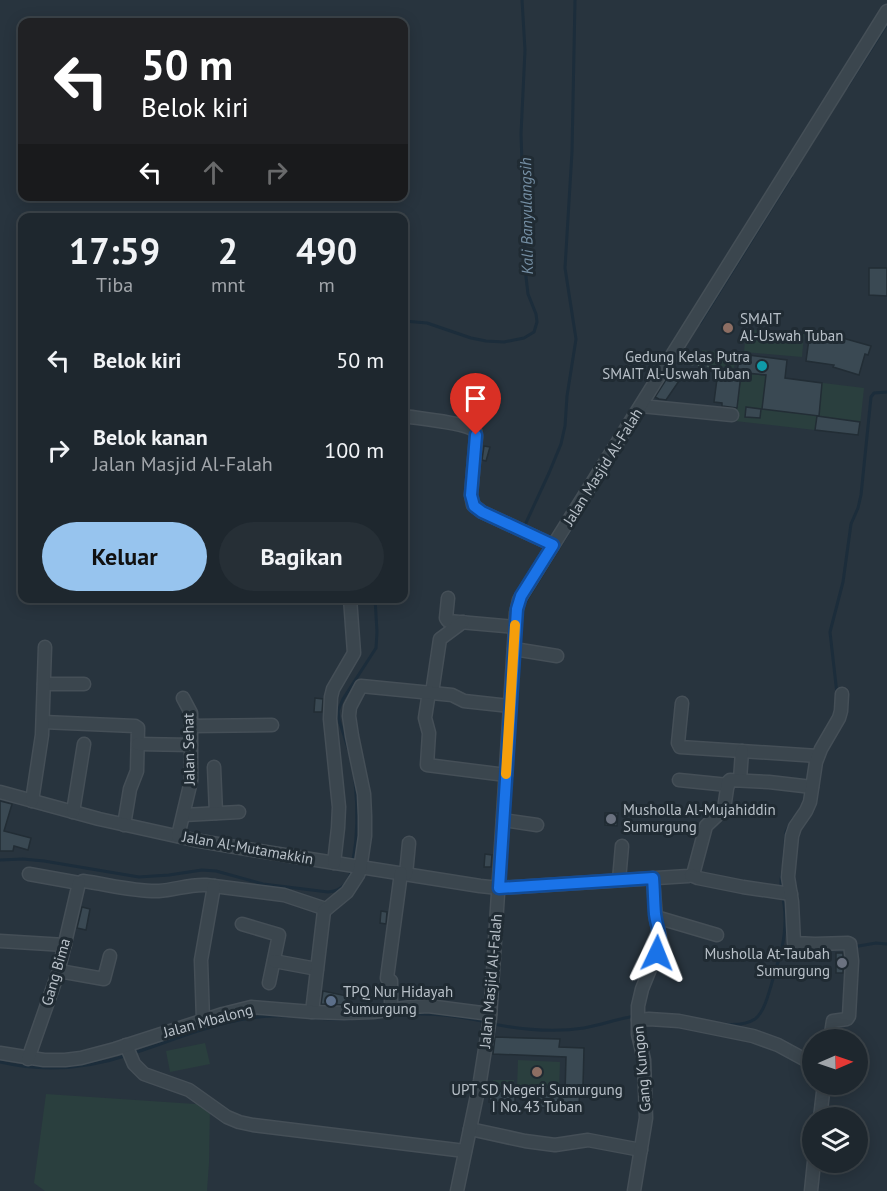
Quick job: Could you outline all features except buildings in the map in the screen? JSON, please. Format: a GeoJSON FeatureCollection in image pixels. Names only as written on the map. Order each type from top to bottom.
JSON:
{"type":"FeatureCollection","features":[{"type":"Feature","properties":{"kind":"street","name":"Jalan Masjid Al-Falah"},"geometry":{"type":"LineString","coordinates":[[457,1191],[490,1020],[515,627],[519,600],[887,11]]}},
{"type":"Feature","properties":{"kind":"street"},"geometry":{"type":"LineString","coordinates":[[642,406],[732,415]]}},
{"type":"Feature","properties":{"kind":"street"},"geometry":{"type":"LineString","coordinates":[[408,417],[473,429],[476,433],[471,495],[474,506],[482,512],[553,545]]}},
{"type":"Feature","properties":{"kind":"street"},"geometry":{"type":"LineString","coordinates":[[448,598],[447,620],[515,627]]}},
{"type":"Feature","properties":{"kind":"street"},"geometry":{"type":"LineString","coordinates":[[335,863],[339,813],[330,719],[331,695],[354,653],[350,603]]}},
{"type":"Feature","properties":{"kind":"street"},"geometry":{"type":"LineString","coordinates":[[463,622],[440,639],[425,718],[429,731],[426,765],[506,775]]}},
{"type":"Feature","properties":{"kind":"street"},"geometry":{"type":"LineString","coordinates":[[32,801],[43,722],[45,647]]}},
{"type":"Feature","properties":{"kind":"street"},"geometry":{"type":"LineString","coordinates":[[514,650],[557,656]]}},
{"type":"Feature","properties":{"kind":"street"},"geometry":{"type":"LineString","coordinates":[[44,684],[84,684]]}},
{"type":"Feature","properties":{"kind":"street"},"geometry":{"type":"LineString","coordinates":[[312,1012],[323,916],[326,909],[348,890],[358,875],[360,867],[365,830],[365,806],[349,716],[350,707],[360,688],[363,686],[430,692],[453,695],[463,701],[510,706]]}},
{"type":"Feature","properties":{"kind":"street"},"geometry":{"type":"LineString","coordinates":[[832,1029],[833,1021],[847,1019],[849,1016],[851,948],[848,943],[795,944],[785,893],[792,836],[811,800],[809,787],[815,765],[814,756],[839,718],[842,694]]}},
{"type":"Feature","properties":{"kind":"street","name":"Jalan Sehat"},"geometry":{"type":"LineString","coordinates":[[178,837],[191,783],[191,711],[183,698]]}},
{"type":"Feature","properties":{"kind":"street"},"geometry":{"type":"LineString","coordinates":[[682,703],[679,746],[814,756]]}},
{"type":"Feature","properties":{"kind":"street"},"geometry":{"type":"LineString","coordinates":[[43,722],[136,726],[138,728],[137,773],[130,791],[124,825]]}},
{"type":"Feature","properties":{"kind":"street"},"geometry":{"type":"LineString","coordinates":[[191,726],[272,725]]}},
{"type":"Feature","properties":{"kind":"street"},"geometry":{"type":"LineString","coordinates":[[74,812],[84,744]]}},
{"type":"Feature","properties":{"kind":"street"},"geometry":{"type":"LineString","coordinates":[[138,744],[191,745]]}},
{"type":"Feature","properties":{"kind":"street"},"geometry":{"type":"LineString","coordinates":[[740,780],[742,751]]}},
{"type":"Feature","properties":{"kind":"street"},"geometry":{"type":"LineString","coordinates":[[214,767],[216,813]]}},
{"type":"Feature","properties":{"kind":"street"},"geometry":{"type":"LineString","coordinates":[[679,780],[728,785]]}},
{"type":"Feature","properties":{"kind":"street"},"geometry":{"type":"LineString","coordinates":[[691,875],[706,826],[724,809],[730,780],[809,787]]}},
{"type":"Feature","properties":{"kind":"street","name":"Jalan Al-Mutamakkin"},"geometry":{"type":"LineString","coordinates":[[0,792],[178,837],[499,888],[691,875],[785,893]]}},
{"type":"Feature","properties":{"kind":"street"},"geometry":{"type":"LineString","coordinates":[[184,815],[239,812]]}},
{"type":"Feature","properties":{"kind":"street"},"geometry":{"type":"LineString","coordinates":[[503,820],[537,825]]}},
{"type":"Feature","properties":{"kind":"street"},"geometry":{"type":"LineString","coordinates":[[391,1009],[391,981],[387,978],[409,843]]}},
{"type":"Feature","properties":{"kind":"street"},"geometry":{"type":"LineString","coordinates":[[619,880],[622,846]]}},
{"type":"Feature","properties":{"kind":"street"},"geometry":{"type":"LineString","coordinates":[[29,874],[80,883],[83,880],[158,891],[194,885],[214,886],[288,896],[326,909]]}},
{"type":"Feature","properties":{"kind":"street"},"geometry":{"type":"LineString","coordinates":[[653,878],[660,945],[639,998],[638,1017],[679,1021],[753,1036],[783,1047],[802,1058]]}},
{"type":"Feature","properties":{"kind":"street","name":"Gang Bima"},"geometry":{"type":"LineString","coordinates":[[28,1059],[59,971],[80,883]]}},
{"type":"Feature","properties":{"kind":"street"},"geometry":{"type":"LineString","coordinates":[[204,1020],[201,960],[214,886]]}},
{"type":"Feature","properties":{"kind":"street"},"geometry":{"type":"LineString","coordinates":[[656,917],[717,935]]}},
{"type":"Feature","properties":{"kind":"street"},"geometry":{"type":"LineString","coordinates":[[242,924],[279,934],[269,983]]}},
{"type":"Feature","properties":{"kind":"street"},"geometry":{"type":"LineString","coordinates":[[0,941],[65,945]]}},
{"type":"Feature","properties":{"kind":"street"},"geometry":{"type":"LineString","coordinates":[[59,971],[103,979],[106,977],[110,956]]}},
{"type":"Feature","properties":{"kind":"street"},"geometry":{"type":"LineString","coordinates":[[274,961],[317,969]]}},
{"type":"Feature","properties":{"kind":"street","name":"Jalan Mbalong"},"geometry":{"type":"LineString","coordinates":[[0,1053],[28,1059],[56,1061],[128,1052],[204,1020],[251,1007],[312,1012],[364,1012],[428,1006],[490,1020]]}},
{"type":"Feature","properties":{"kind":"street","name":"Gang Kungon"},"geometry":{"type":"LineString","coordinates":[[634,1191],[646,1114],[644,1060],[638,1034],[638,1017]]}},
{"type":"Feature","properties":{"kind":"street"},"geometry":{"type":"LineString","coordinates":[[128,1052],[137,1068],[144,1074],[185,1088],[224,1115],[239,1122],[465,1150]]}},
{"type":"Feature","properties":{"kind":"street"},"geometry":{"type":"LineString","coordinates":[[470,1129],[558,1145],[589,1140],[641,1150]]}},
{"type":"Feature","properties":{"kind":"street"},"geometry":{"type":"LineString","coordinates":[[811,1191],[813,1173]]}},
{"type":"Feature","properties":{"kind":"path"},"geometry":{"type":"LineString","coordinates":[[669,362],[736,370]]}},
{"type":"Feature","properties":{"kind":"green space"},"geometry":{"type":"Polygon","coordinates":[[[746,329],[804,334],[802,357],[744,352],[746,329]]]}},
{"type":"Feature","properties":{"kind":"green space"},"geometry":{"type":"Polygon","coordinates":[[[702,350],[736,354],[734,368],[700,364],[702,350]]]}},
{"type":"Feature","properties":{"kind":"green space"},"geometry":{"type":"Polygon","coordinates":[[[742,373],[864,388],[859,435],[735,421],[742,373]]]}},
{"type":"Feature","properties":{"kind":"green space"},"geometry":{"type":"Polygon","coordinates":[[[205,1043],[210,1064],[170,1072],[166,1051],[205,1043]]]}},
{"type":"Feature","properties":{"kind":"green space"},"geometry":{"type":"Polygon","coordinates":[[[518,1060],[560,1062],[559,1090],[517,1088],[518,1060]]]}},
{"type":"Feature","properties":{"kind":"green space"},"geometry":{"type":"Polygon","coordinates":[[[493,1080],[514,1080],[514,1089],[492,1089],[493,1080]]]}},
{"type":"Feature","properties":{"kind":"green space"},"geometry":{"type":"Polygon","coordinates":[[[46,1094],[210,1105],[207,1191],[45,1191],[34,1183],[46,1094]]]}},
{"type":"Feature","properties":{"kind":"waterway","name":"Kali Banyulangsih"},"geometry":{"type":"LineString","coordinates":[[408,321],[427,323],[486,341],[504,342],[524,338],[534,332],[537,322],[536,314],[528,294],[526,277],[521,134],[525,50],[522,0]]}},
{"type":"Feature","properties":{"kind":"waterway"},"geometry":{"type":"LineString","coordinates":[[524,527],[561,444],[576,339],[565,268],[572,152],[575,0]]}},
{"type":"Feature","properties":{"kind":"waterway"},"geometry":{"type":"LineString","coordinates":[[847,87],[887,24]]}},
{"type":"Feature","properties":{"kind":"waterway"},"geometry":{"type":"LineString","coordinates":[[700,323],[791,177]]}},
{"type":"Feature","properties":{"kind":"waterway"},"geometry":{"type":"LineString","coordinates":[[837,694],[830,632],[843,582],[851,524],[861,495],[871,397],[874,393],[887,392]]}},
{"type":"Feature","properties":{"kind":"waterway"},"geometry":{"type":"LineString","coordinates":[[523,606],[644,411]]}},
{"type":"Feature","properties":{"kind":"waterway","name":"Kali Banyulangsih"},"geometry":{"type":"LineString","coordinates":[[350,754],[338,711],[343,699],[376,648],[375,603]]}},
{"type":"Feature","properties":{"kind":"waterway","name":"Kali Banyulangsih"},"geometry":{"type":"LineString","coordinates":[[353,861],[357,821],[355,781]]}},
{"type":"Feature","properties":{"kind":"waterway"},"geometry":{"type":"LineString","coordinates":[[784,856],[786,832],[793,819]]}},
{"type":"Feature","properties":{"kind":"waterway","name":"Kali Banyulangsih"},"geometry":{"type":"LineString","coordinates":[[0,860],[44,861],[139,877],[202,870],[216,871],[263,884],[328,892],[338,890],[344,885],[352,868]]}},
{"type":"Feature","properties":{"kind":"waterway"},"geometry":{"type":"LineString","coordinates":[[781,888],[784,865]]}},
{"type":"Feature","properties":{"kind":"waterway"},"geometry":{"type":"LineString","coordinates":[[780,956],[785,927],[783,898]]}},
{"type":"Feature","properties":{"kind":"waterway"},"geometry":{"type":"LineString","coordinates":[[853,947],[876,943],[887,944]]}},
{"type":"Feature","properties":{"kind":"waterway"},"geometry":{"type":"LineString","coordinates":[[722,1024],[743,1023],[755,1019],[767,999],[780,957],[787,952],[808,949]]}},
{"type":"Feature","properties":{"kind":"waterway"},"geometry":{"type":"LineString","coordinates":[[826,949],[847,949]]}},
{"type":"Feature","properties":{"kind":"waterway"},"geometry":{"type":"LineString","coordinates":[[399,1015],[443,1015],[487,1022]]}},
{"type":"Feature","properties":{"kind":"waterway"},"geometry":{"type":"LineString","coordinates":[[134,1053],[229,1022],[248,1018],[287,1016]]}},
{"type":"Feature","properties":{"kind":"waterway"},"geometry":{"type":"LineString","coordinates":[[493,1024],[550,1031],[584,1028],[635,1016]]}},
{"type":"Feature","properties":{"kind":"waterway"},"geometry":{"type":"LineString","coordinates":[[312,1018],[350,1019]]}},
{"type":"Feature","properties":{"kind":"waterway"},"geometry":{"type":"LineString","coordinates":[[0,1062],[32,1067],[64,1068],[128,1055]]}},
{"type":"Feature","properties":{"kind":"slow traffic"},"geometry":{"type":"LineString","coordinates":[[506,774],[515,625]]}},
{"type":"Feature","properties":{"kind":"place","name":"SMAIT Al-Uswah Tuban"},"geometry":{"type":"Point","coordinates":[728,328]}},
{"type":"Feature","properties":{"kind":"place","name":"Gedung Kelas Putra SMAIT Al-Uswah Tuban"},"geometry":{"type":"Point","coordinates":[762,366]}},
{"type":"Feature","properties":{"kind":"place","name":"Musholla Al-Mujahiddin Sumurgung"},"geometry":{"type":"Point","coordinates":[611,819]}},
{"type":"Feature","properties":{"kind":"place","name":"Musholla At-Taubah Sumurgung"},"geometry":{"type":"Point","coordinates":[842,963]}},
{"type":"Feature","properties":{"kind":"place","name":"TPQ Nur Hidayah Sumurgung"},"geometry":{"type":"Point","coordinates":[331,1001]}},
{"type":"Feature","properties":{"kind":"place","name":"UPT SD Negeri Sumurgung I No. 43 Tuban"},"geometry":{"type":"Point","coordinates":[537,1072]}},
{"type":"Feature","properties":{"kind":"route"},"geometry":{"type":"LineString","coordinates":[[476,435],[471,495],[474,506],[482,512],[553,545],[521,596],[517,609],[499,888],[653,878],[660,938],[657,953]]}}]}
